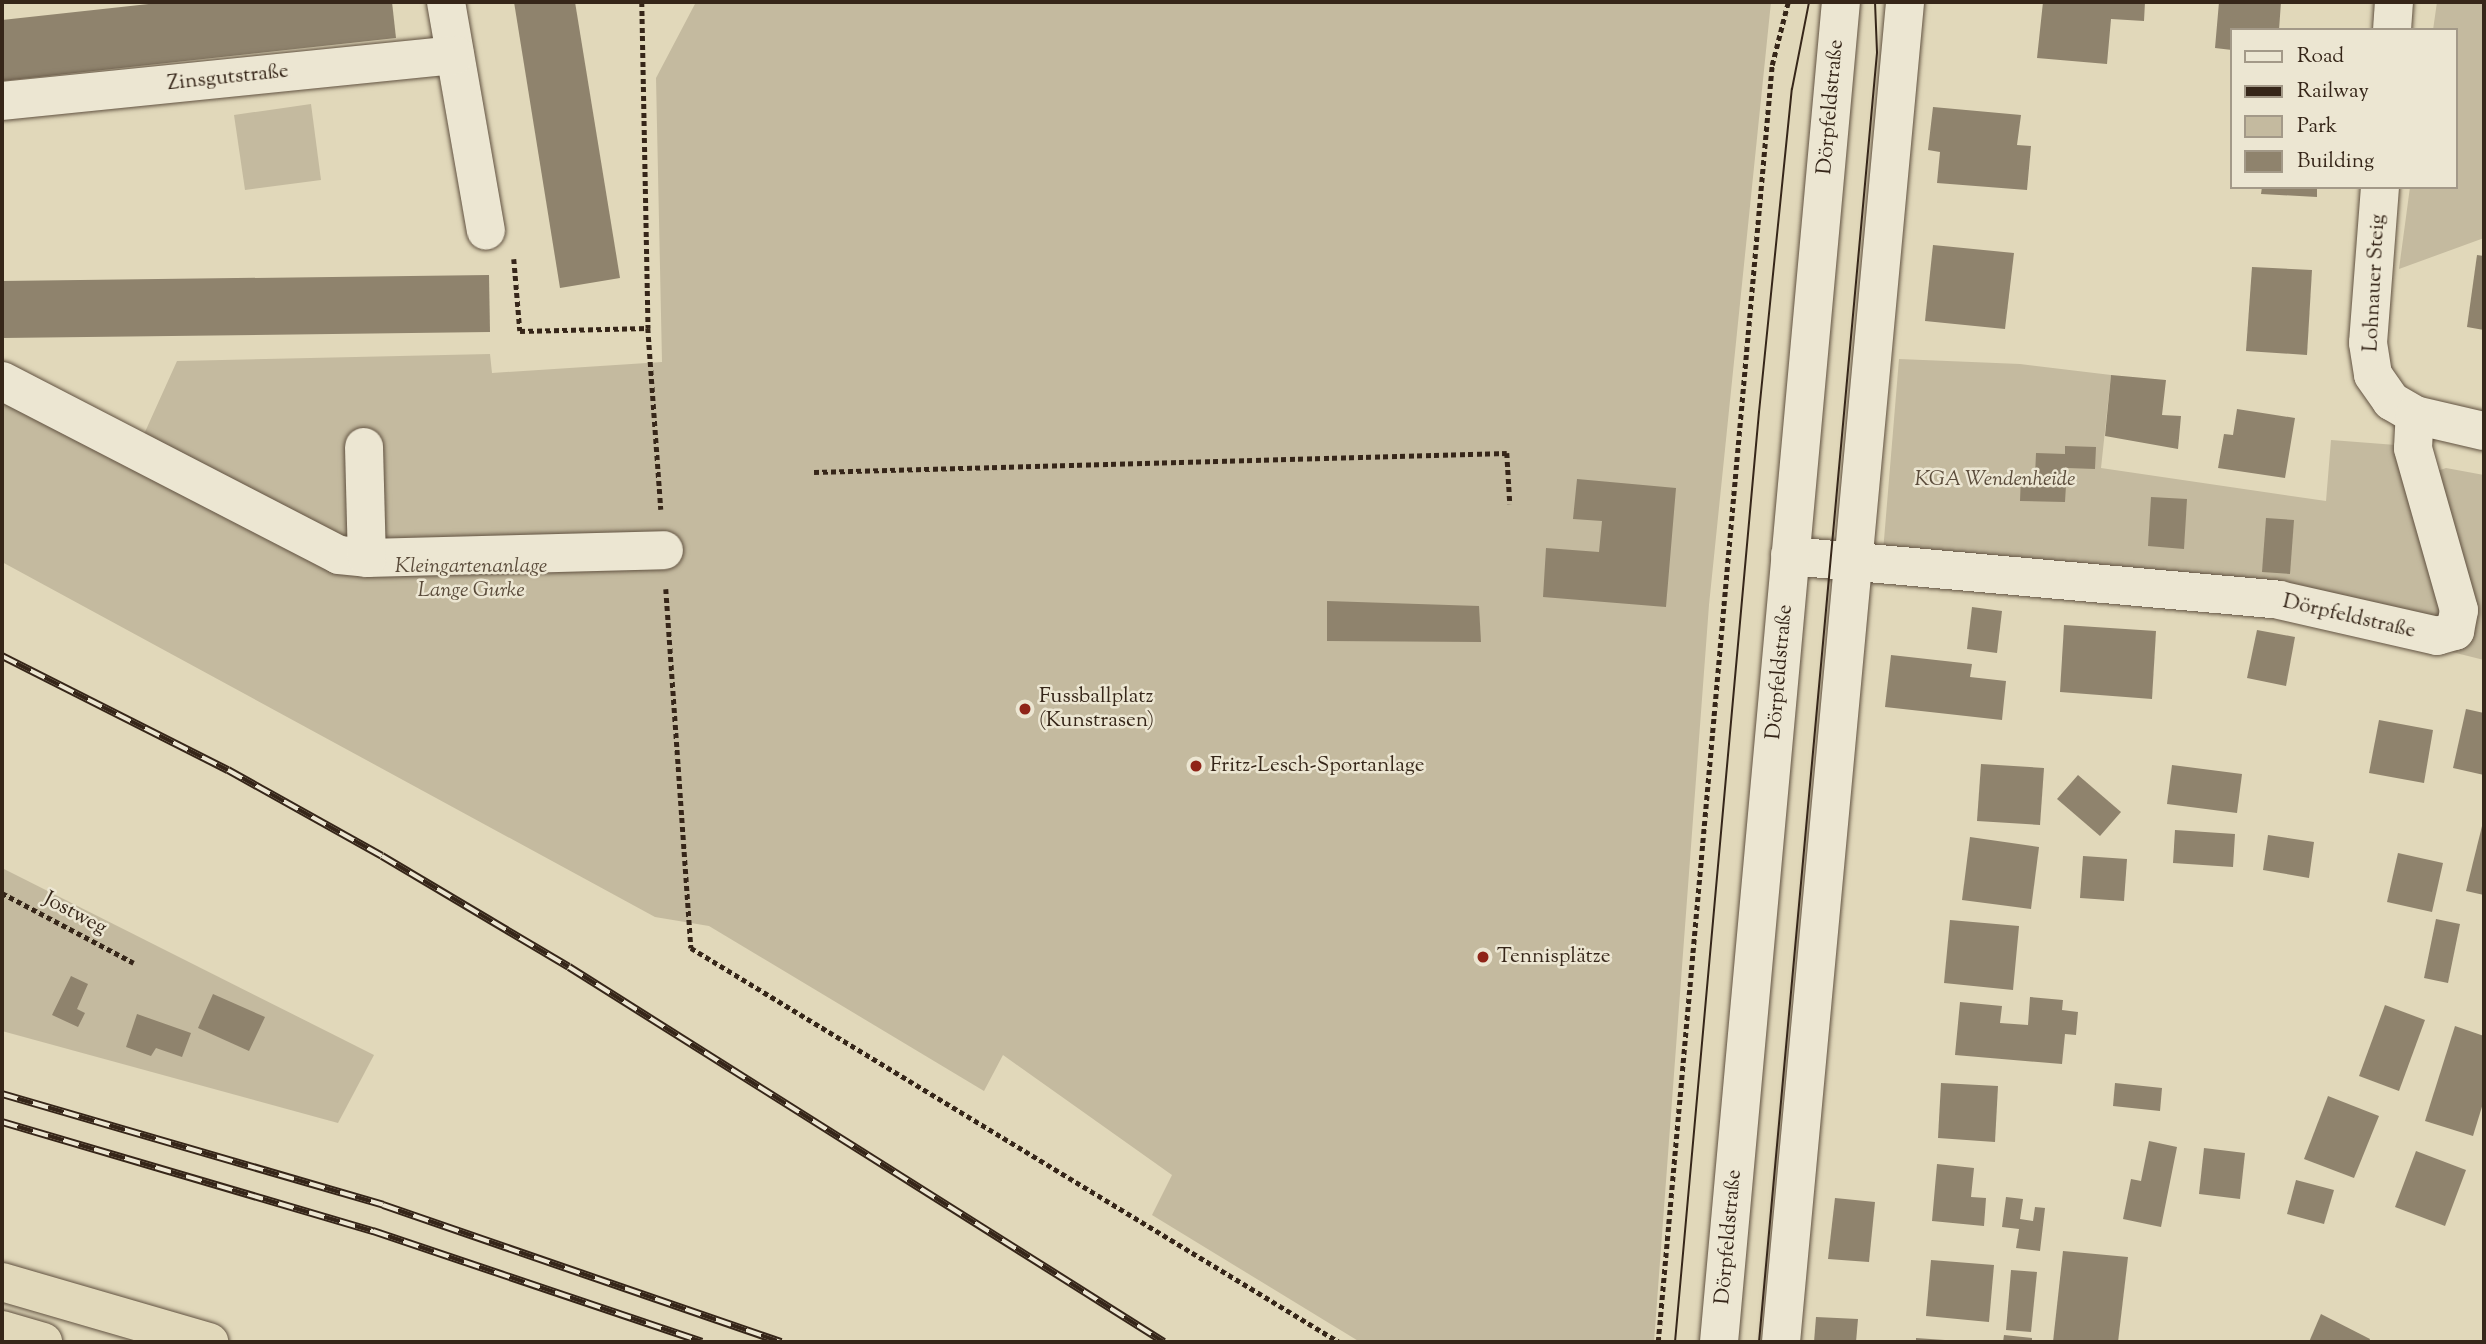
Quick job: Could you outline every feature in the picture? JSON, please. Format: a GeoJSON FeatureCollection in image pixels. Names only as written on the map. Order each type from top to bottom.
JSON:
{"type":"FeatureCollection","features":[{"type":"Feature","properties":{"kind":"highway"},"geometry":{"type":"LineString","coordinates":[[2,1282],[209,1342]]}},
{"type":"Feature","properties":{"kind":"highway"},"geometry":{"type":"LineString","coordinates":[[2,1330],[43,1342]]}},
{"type":"Feature","properties":{"kind":"street"},"geometry":{"type":"LineString","coordinates":[[446,2],[486,232]]}},
{"type":"Feature","properties":{"kind":"street","name":"Dörpfeldstraße"},"geometry":{"type":"LineString","coordinates":[[1719,1342],[1840,2]]}},
{"type":"Feature","properties":{"kind":"street"},"geometry":{"type":"LineString","coordinates":[[1781,1342],[1905,2]]}},
{"type":"Feature","properties":{"kind":"street"},"geometry":{"type":"LineString","coordinates":[[2392,28],[2394,2]]}},
{"type":"Feature","properties":{"kind":"street","name":"Zinsgutstraße"},"geometry":{"type":"LineString","coordinates":[[2,101],[455,55]]}},
{"type":"Feature","properties":{"kind":"street","name":"Lohnauer Steig"},"geometry":{"type":"LineString","coordinates":[[2380,189],[2368,343],[2373,375],[2391,401],[2415,415],[2484,431]]}},
{"type":"Feature","properties":{"kind":"street"},"geometry":{"type":"LineString","coordinates":[[2,381],[339,555],[367,558],[663,550]]}},
{"type":"Feature","properties":{"kind":"street","name":"Dörpfeldstraße"},"geometry":{"type":"LineString","coordinates":[[1852,561],[2279,600],[2437,636],[2455,631],[2459,610],[2413,448],[2415,415]]}},
{"type":"Feature","properties":{"kind":"street"},"geometry":{"type":"LineString","coordinates":[[364,447],[367,558]]}},
{"type":"Feature","properties":{"kind":"street"},"geometry":{"type":"LineString","coordinates":[[1790,556],[1852,561]]}},
{"type":"Feature","properties":{"kind":"path"},"geometry":{"type":"LineString","coordinates":[[642,2],[648,328],[691,948],[1339,1342]]}},
{"type":"Feature","properties":{"kind":"path"},"geometry":{"type":"LineString","coordinates":[[1658,1342],[1771,79],[1788,2]]}},
{"type":"Feature","properties":{"kind":"path"},"geometry":{"type":"LineString","coordinates":[[486,232],[513,246],[520,331],[648,328]]}},
{"type":"Feature","properties":{"kind":"path"},"geometry":{"type":"LineString","coordinates":[[814,472],[1507,453],[1510,504]]}},
{"type":"Feature","properties":{"kind":"path","name":"Jostweg"},"geometry":{"type":"LineString","coordinates":[[2,893],[134,963]]}},
{"type":"Feature","properties":{"kind":"green space","name":"Fritz-Lesch-Sportanlage"},"geometry":{"type":"Polygon","coordinates":[[[696,2],[1771,2],[1709,605],[1654,1342],[1360,1342],[1152,1215],[1172,1175],[1003,1055],[984,1091],[709,926],[655,917],[2,562],[2,382],[140,443],[177,361],[490,354],[492,373],[662,362],[656,78],[696,2]]]}},
{"type":"Feature","properties":{"kind":"green space"},"geometry":{"type":"Polygon","coordinates":[[[2437,2],[2484,2],[2484,238],[2399,269],[2410,189],[2458,189],[2458,28],[2433,28],[2437,2]]]}},
{"type":"Feature","properties":{"kind":"green space"},"geometry":{"type":"Polygon","coordinates":[[[311,104],[321,180],[245,190],[234,115],[311,104]]]}},
{"type":"Feature","properties":{"kind":"green space","name":"KGA Wendenheide"},"geometry":{"type":"Polygon","coordinates":[[[1899,359],[2020,364],[2111,375],[2101,468],[2326,501],[2331,440],[2396,445],[2408,481],[2446,468],[2484,475],[2484,660],[2292,612],[1881,576],[1899,359]]]}},
{"type":"Feature","properties":{"kind":"green space"},"geometry":{"type":"Polygon","coordinates":[[[2,868],[374,1055],[338,1123],[2,1031],[2,868]]]}},
{"type":"Feature","properties":{"kind":"building"},"geometry":{"type":"Polygon","coordinates":[[[167,2],[392,2],[396,38],[2,81],[2,20],[167,2]]]}},
{"type":"Feature","properties":{"kind":"building"},"geometry":{"type":"Polygon","coordinates":[[[514,2],[575,2],[620,278],[560,288],[514,2]]]}},
{"type":"Feature","properties":{"kind":"building"},"geometry":{"type":"Polygon","coordinates":[[[2043,2],[2145,2],[2144,21],[2111,19],[2107,64],[2037,58],[2043,2]]]}},
{"type":"Feature","properties":{"kind":"building"},"geometry":{"type":"Polygon","coordinates":[[[2219,2],[2281,2],[2279,28],[2230,28],[2230,50],[2215,48],[2219,2]]]}},
{"type":"Feature","properties":{"kind":"building"},"geometry":{"type":"Polygon","coordinates":[[[1933,107],[2021,115],[2017,145],[2031,146],[2027,190],[1937,183],[1940,152],[1928,150],[1933,107]]]}},
{"type":"Feature","properties":{"kind":"building"},"geometry":{"type":"Polygon","coordinates":[[[2262,189],[2317,189],[2317,197],[2261,194],[2262,189]]]}},
{"type":"Feature","properties":{"kind":"building"},"geometry":{"type":"Polygon","coordinates":[[[1933,245],[2014,253],[2005,329],[1925,321],[1933,245]]]}},
{"type":"Feature","properties":{"kind":"building"},"geometry":{"type":"Polygon","coordinates":[[[2477,255],[2484,256],[2484,330],[2467,327],[2477,255]]]}},
{"type":"Feature","properties":{"kind":"building"},"geometry":{"type":"Polygon","coordinates":[[[2252,267],[2312,270],[2307,355],[2246,351],[2252,267]]]}},
{"type":"Feature","properties":{"kind":"building"},"geometry":{"type":"Polygon","coordinates":[[[489,275],[490,332],[2,338],[2,281],[489,275]]]}},
{"type":"Feature","properties":{"kind":"building"},"geometry":{"type":"Polygon","coordinates":[[[2111,375],[2166,380],[2162,415],[2181,416],[2178,449],[2105,436],[2111,375]]]}},
{"type":"Feature","properties":{"kind":"building"},"geometry":{"type":"Polygon","coordinates":[[[2237,409],[2295,418],[2285,478],[2218,468],[2224,434],[2233,435],[2237,409]]]}},
{"type":"Feature","properties":{"kind":"building"},"geometry":{"type":"Polygon","coordinates":[[[2065,446],[2096,447],[2095,469],[2067,468],[2065,502],[2020,501],[2021,475],[2035,476],[2036,453],[2065,454],[2065,446]]]}},
{"type":"Feature","properties":{"kind":"building"},"geometry":{"type":"Polygon","coordinates":[[[1577,479],[1676,488],[1666,607],[1543,597],[1546,548],[1599,552],[1602,521],[1573,519],[1577,479]]]}},
{"type":"Feature","properties":{"kind":"building"},"geometry":{"type":"Polygon","coordinates":[[[2151,497],[2187,499],[2184,549],[2148,546],[2151,497]]]}},
{"type":"Feature","properties":{"kind":"building"},"geometry":{"type":"Polygon","coordinates":[[[2266,518],[2294,520],[2290,574],[2262,572],[2266,518]]]}},
{"type":"Feature","properties":{"kind":"building"},"geometry":{"type":"Polygon","coordinates":[[[1327,601],[1479,606],[1481,642],[1327,641],[1327,601]]]}},
{"type":"Feature","properties":{"kind":"building"},"geometry":{"type":"Polygon","coordinates":[[[1972,607],[2002,611],[1997,653],[1967,649],[1972,607]]]}},
{"type":"Feature","properties":{"kind":"building"},"geometry":{"type":"Polygon","coordinates":[[[2064,625],[2156,631],[2152,699],[2060,692],[2064,625]]]}},
{"type":"Feature","properties":{"kind":"building"},"geometry":{"type":"Polygon","coordinates":[[[2257,630],[2295,637],[2286,686],[2247,678],[2257,630]]]}},
{"type":"Feature","properties":{"kind":"building"},"geometry":{"type":"Polygon","coordinates":[[[1891,655],[1972,664],[1970,677],[2006,681],[2002,720],[1885,707],[1891,655]]]}},
{"type":"Feature","properties":{"kind":"building"},"geometry":{"type":"Polygon","coordinates":[[[2466,709],[2484,713],[2484,775],[2453,768],[2466,709]]]}},
{"type":"Feature","properties":{"kind":"building"},"geometry":{"type":"Polygon","coordinates":[[[2379,720],[2433,730],[2424,783],[2369,773],[2379,720]]]}},
{"type":"Feature","properties":{"kind":"building"},"geometry":{"type":"Polygon","coordinates":[[[1981,764],[2044,768],[2040,825],[1977,821],[1981,764]]]}},
{"type":"Feature","properties":{"kind":"building"},"geometry":{"type":"Polygon","coordinates":[[[2172,765],[2242,774],[2237,813],[2167,804],[2172,765]]]}},
{"type":"Feature","properties":{"kind":"building"},"geometry":{"type":"Polygon","coordinates":[[[2078,775],[2121,812],[2100,836],[2057,799],[2078,775]]]}},
{"type":"Feature","properties":{"kind":"building"},"geometry":{"type":"Polygon","coordinates":[[[2484,822],[2484,895],[2466,891],[2484,822]]]}},
{"type":"Feature","properties":{"kind":"building"},"geometry":{"type":"Polygon","coordinates":[[[2175,830],[2235,834],[2233,867],[2173,863],[2175,830]]]}},
{"type":"Feature","properties":{"kind":"building"},"geometry":{"type":"Polygon","coordinates":[[[2268,835],[2314,842],[2309,878],[2263,870],[2268,835]]]}},
{"type":"Feature","properties":{"kind":"building"},"geometry":{"type":"Polygon","coordinates":[[[1970,837],[2039,847],[2031,909],[1962,900],[1970,837]]]}},
{"type":"Feature","properties":{"kind":"building"},"geometry":{"type":"Polygon","coordinates":[[[2398,853],[2443,863],[2432,912],[2387,902],[2398,853]]]}},
{"type":"Feature","properties":{"kind":"building"},"geometry":{"type":"Polygon","coordinates":[[[2083,856],[2127,859],[2124,901],[2080,898],[2083,856]]]}},
{"type":"Feature","properties":{"kind":"building"},"geometry":{"type":"Polygon","coordinates":[[[2436,919],[2460,924],[2448,983],[2424,978],[2436,919]]]}},
{"type":"Feature","properties":{"kind":"building"},"geometry":{"type":"Polygon","coordinates":[[[1950,920],[2019,926],[2013,990],[1944,983],[1950,920]]]}},
{"type":"Feature","properties":{"kind":"building"},"geometry":{"type":"Polygon","coordinates":[[[71,976],[88,984],[77,1009],[85,1013],[78,1027],[52,1015],[71,976]]]}},
{"type":"Feature","properties":{"kind":"building"},"geometry":{"type":"Polygon","coordinates":[[[213,994],[265,1017],[249,1051],[198,1028],[213,994]]]}},
{"type":"Feature","properties":{"kind":"building"},"geometry":{"type":"Polygon","coordinates":[[[2030,997],[2063,1000],[2062,1010],[2078,1012],[2076,1035],[2065,1034],[2062,1064],[1955,1055],[1960,1002],[2002,1006],[2000,1023],[2028,1025],[2030,997]]]}},
{"type":"Feature","properties":{"kind":"building"},"geometry":{"type":"Polygon","coordinates":[[[2385,1005],[2425,1020],[2399,1091],[2359,1076],[2385,1005]]]}},
{"type":"Feature","properties":{"kind":"building"},"geometry":{"type":"Polygon","coordinates":[[[137,1014],[191,1033],[182,1057],[156,1048],[151,1056],[126,1047],[137,1014]]]}},
{"type":"Feature","properties":{"kind":"building"},"geometry":{"type":"Polygon","coordinates":[[[2455,1026],[2484,1036],[2484,1100],[2473,1136],[2425,1121],[2455,1026]]]}},
{"type":"Feature","properties":{"kind":"building"},"geometry":{"type":"Polygon","coordinates":[[[1941,1083],[1998,1086],[1995,1142],[1938,1138],[1941,1083]]]}},
{"type":"Feature","properties":{"kind":"building"},"geometry":{"type":"Polygon","coordinates":[[[2115,1083],[2162,1088],[2160,1111],[2113,1106],[2115,1083]]]}},
{"type":"Feature","properties":{"kind":"building"},"geometry":{"type":"Polygon","coordinates":[[[2328,1096],[2379,1116],[2354,1178],[2304,1159],[2328,1096]]]}},
{"type":"Feature","properties":{"kind":"building"},"geometry":{"type":"Polygon","coordinates":[[[2149,1141],[2177,1147],[2161,1227],[2123,1219],[2131,1179],[2141,1181],[2149,1141]]]}},
{"type":"Feature","properties":{"kind":"building"},"geometry":{"type":"Polygon","coordinates":[[[2204,1148],[2245,1153],[2240,1199],[2199,1194],[2204,1148]]]}},
{"type":"Feature","properties":{"kind":"building"},"geometry":{"type":"Polygon","coordinates":[[[2416,1151],[2466,1170],[2445,1226],[2395,1207],[2416,1151]]]}},
{"type":"Feature","properties":{"kind":"building"},"geometry":{"type":"Polygon","coordinates":[[[1937,1164],[1974,1168],[1971,1197],[1986,1198],[1984,1226],[1932,1221],[1937,1164]]]}},
{"type":"Feature","properties":{"kind":"building"},"geometry":{"type":"Polygon","coordinates":[[[2296,1180],[2334,1190],[2324,1224],[2287,1214],[2296,1180]]]}},
{"type":"Feature","properties":{"kind":"building"},"geometry":{"type":"Polygon","coordinates":[[[2006,1197],[2023,1199],[2020,1219],[2033,1221],[2035,1207],[2045,1208],[2040,1251],[2016,1248],[2019,1229],[2002,1227],[2006,1197]]]}},
{"type":"Feature","properties":{"kind":"building"},"geometry":{"type":"Polygon","coordinates":[[[1835,1198],[1875,1202],[1869,1262],[1828,1259],[1835,1198]]]}},
{"type":"Feature","properties":{"kind":"building"},"geometry":{"type":"Polygon","coordinates":[[[2063,1251],[2128,1257],[2118,1342],[2053,1342],[2063,1251]]]}},
{"type":"Feature","properties":{"kind":"building"},"geometry":{"type":"Polygon","coordinates":[[[1931,1260],[1994,1265],[1989,1322],[1926,1316],[1931,1260]]]}},
{"type":"Feature","properties":{"kind":"building"},"geometry":{"type":"Polygon","coordinates":[[[2011,1270],[2037,1272],[2031,1332],[2006,1330],[2011,1270]]]}},
{"type":"Feature","properties":{"kind":"building"},"geometry":{"type":"Polygon","coordinates":[[[2321,1314],[2370,1339],[2369,1342],[2309,1342],[2321,1314]]]}},
{"type":"Feature","properties":{"kind":"building"},"geometry":{"type":"Polygon","coordinates":[[[1816,1317],[1858,1319],[1856,1342],[1814,1342],[1816,1317]]]}},
{"type":"Feature","properties":{"kind":"building"},"geometry":{"type":"Polygon","coordinates":[[[2004,1335],[2032,1338],[2032,1342],[2003,1342],[2004,1335]]]}},
{"type":"Feature","properties":{"kind":"building"},"geometry":{"type":"Polygon","coordinates":[[[1916,1338],[1945,1340],[1945,1342],[1916,1342],[1916,1338]]]}},
{"type":"Feature","properties":{"kind":"tram line"},"geometry":{"type":"LineString","coordinates":[[1675,1342],[1759,412],[1792,89],[1809,2]]}},
{"type":"Feature","properties":{"kind":"tram line"},"geometry":{"type":"LineString","coordinates":[[1759,1342],[1877,52],[1875,2]]}},
{"type":"Feature","properties":{"kind":"railway"},"geometry":{"type":"LineString","coordinates":[[2,656],[228,770],[382,856],[569,967],[1164,1342]]}},
{"type":"Feature","properties":{"kind":"railway"},"geometry":{"type":"LineString","coordinates":[[2,1094],[383,1205],[781,1342]]}},
{"type":"Feature","properties":{"kind":"railway"},"geometry":{"type":"LineString","coordinates":[[2,1122],[373,1231],[702,1342]]}},
{"type":"Feature","properties":{"kind":"place","name":"Fussballplatz (Kunstrasen)"},"geometry":{"type":"Point","coordinates":[1025,709]}},
{"type":"Feature","properties":{"kind":"place","name":"Fritz-Lesch-Sportanlage"},"geometry":{"type":"Point","coordinates":[1196,766]}},
{"type":"Feature","properties":{"kind":"place","name":"Tennisplätze"},"geometry":{"type":"Point","coordinates":[1483,957]}},
{"type":"Feature","properties":{"kind":"park label","name":"Kleingartenanlage Lange Gurke"},"geometry":{"type":"Point","coordinates":[471,579]}}]}
